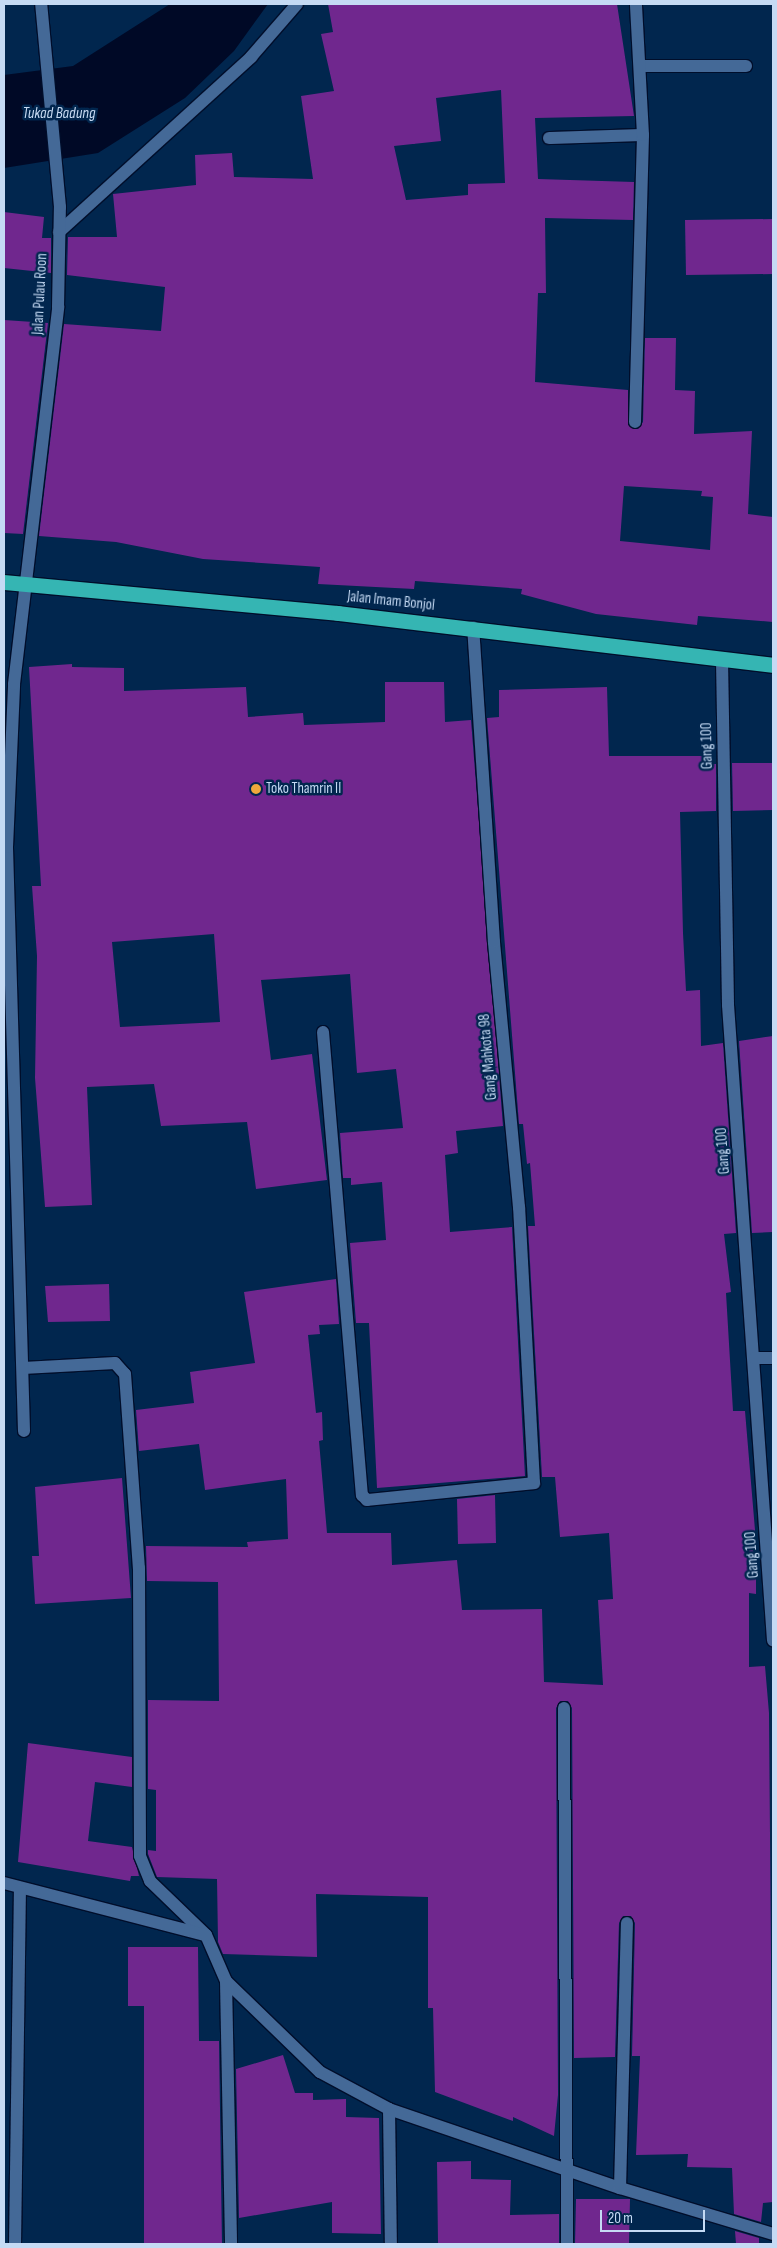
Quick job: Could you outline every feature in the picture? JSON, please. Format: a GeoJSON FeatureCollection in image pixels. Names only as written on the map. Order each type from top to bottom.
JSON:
{"type":"FeatureCollection","features":[{"type":"Feature","properties":{"kind":"highway","name":"Jalan Imam Bonjol"},"geometry":{"type":"LineString","coordinates":[[4,582],[472,628],[773,665]]}},
{"type":"Feature","properties":{"kind":"street","name":"Jalan Pulau Roon"},"geometry":{"type":"LineString","coordinates":[[24,1431],[6,873],[8,767],[58,307],[60,207],[44,17],[41,4]]}},
{"type":"Feature","properties":{"kind":"street"},"geometry":{"type":"LineString","coordinates":[[59,232],[251,57],[297,4]]}},
{"type":"Feature","properties":{"kind":"street"},"geometry":{"type":"LineString","coordinates":[[635,422],[643,135],[641,66],[636,4]]}},
{"type":"Feature","properties":{"kind":"street"},"geometry":{"type":"LineString","coordinates":[[641,66],[746,66]]}},
{"type":"Feature","properties":{"kind":"street"},"geometry":{"type":"LineString","coordinates":[[549,138],[643,135]]}},
{"type":"Feature","properties":{"kind":"street","name":"Gang Mahkota 98"},"geometry":{"type":"LineString","coordinates":[[323,1032],[362,1495],[367,1500],[534,1483],[519,1207],[494,942],[472,628]]}},
{"type":"Feature","properties":{"kind":"street","name":"Gang 100"},"geometry":{"type":"LineString","coordinates":[[722,660],[728,1005],[755,1358],[773,1640]]}},
{"type":"Feature","properties":{"kind":"street"},"geometry":{"type":"LineString","coordinates":[[755,1358],[773,1358]]}},
{"type":"Feature","properties":{"kind":"street"},"geometry":{"type":"LineString","coordinates":[[23,1368],[115,1363],[125,1374],[139,1568],[140,1856],[150,1881],[206,1935],[226,1981],[231,2244]]}},
{"type":"Feature","properties":{"kind":"street"},"geometry":{"type":"LineString","coordinates":[[564,1708],[567,2244]]}},
{"type":"Feature","properties":{"kind":"street"},"geometry":{"type":"LineString","coordinates":[[4,1883],[20,1890],[206,1935]]}},
{"type":"Feature","properties":{"kind":"street"},"geometry":{"type":"LineString","coordinates":[[15,2244],[20,1890]]}},
{"type":"Feature","properties":{"kind":"street"},"geometry":{"type":"LineString","coordinates":[[620,2188],[627,1923]]}},
{"type":"Feature","properties":{"kind":"street"},"geometry":{"type":"LineString","coordinates":[[226,1981],[320,2072],[388,2109],[620,2188],[773,2234]]}},
{"type":"Feature","properties":{"kind":"street"},"geometry":{"type":"LineString","coordinates":[[388,2109],[391,2244]]}},
{"type":"Feature","properties":{"kind":"water","name":"Tukad Badung"},"geometry":{"type":"Polygon","coordinates":[[[170,4],[268,4],[234,51],[185,98],[98,153],[4,168],[4,75],[73,66],[170,4]]]}},
{"type":"Feature","properties":{"kind":"building"},"geometry":{"type":"Polygon","coordinates":[[[328,4],[617,4],[634,116],[535,118],[538,179],[634,182],[633,220],[545,218],[546,293],[538,293],[535,382],[628,390],[628,425],[638,429],[643,422],[645,338],[676,338],[675,390],[695,391],[694,434],[752,431],[748,514],[773,517],[773,622],[698,616],[697,625],[596,614],[521,594],[522,589],[415,581],[414,589],[318,584],[320,567],[203,559],[116,542],[39,536],[64,324],[161,331],[165,287],[67,275],[68,237],[117,237],[113,194],[196,185],[195,155],[232,153],[234,177],[313,179],[301,96],[334,91],[321,34],[333,32],[328,4]],[[501,90],[436,98],[441,141],[394,146],[406,200],[468,195],[468,184],[505,183],[501,90]],[[624,486],[620,541],[710,550],[713,497],[701,496],[702,491],[624,486]]]}},
{"type":"Feature","properties":{"kind":"building"},"geometry":{"type":"Polygon","coordinates":[[[4,212],[44,217],[42,238],[51,238],[51,273],[4,268],[4,212]]]}},
{"type":"Feature","properties":{"kind":"building"},"geometry":{"type":"Polygon","coordinates":[[[773,219],[773,274],[686,275],[685,220],[773,219]]]}},
{"type":"Feature","properties":{"kind":"building"},"geometry":{"type":"Polygon","coordinates":[[[4,320],[48,323],[23,534],[4,533],[4,320]]]}},
{"type":"Feature","properties":{"kind":"building"},"geometry":{"type":"Polygon","coordinates":[[[72,664],[72,667],[124,668],[124,691],[246,687],[248,717],[303,713],[304,725],[385,722],[385,682],[444,682],[445,722],[471,720],[503,1126],[456,1131],[458,1153],[445,1155],[450,1232],[512,1227],[525,1476],[377,1488],[369,1323],[356,1323],[350,1243],[386,1240],[382,1182],[351,1185],[351,1178],[343,1178],[340,1133],[403,1128],[396,1069],[357,1073],[350,974],[261,980],[271,1060],[312,1054],[327,1180],[256,1189],[247,1122],[161,1126],[154,1084],[87,1087],[92,1205],[45,1207],[35,1078],[37,956],[32,886],[41,886],[29,667],[72,664]],[[214,934],[112,942],[120,1027],[220,1022],[214,934]]]}},
{"type":"Feature","properties":{"kind":"building"},"geometry":{"type":"Polygon","coordinates":[[[607,687],[609,756],[703,756],[703,764],[716,764],[716,811],[680,812],[683,933],[686,991],[700,990],[701,1046],[723,1043],[736,1233],[724,1234],[731,1292],[726,1293],[733,1411],[745,1411],[756,1542],[756,1594],[749,1593],[749,1667],[765,1666],[769,1713],[773,2202],[763,2203],[761,2222],[734,2214],[732,2168],[687,2167],[688,2154],[636,2155],[640,2056],[632,2056],[635,1923],[631,1916],[623,1916],[619,1923],[615,2057],[574,2058],[572,1708],[568,1701],[560,1701],[556,1708],[558,2095],[554,2136],[513,2117],[513,2121],[435,2092],[433,2008],[428,2008],[428,1897],[316,1894],[317,1957],[223,1954],[218,1942],[217,1879],[157,1877],[148,1854],[148,1850],[156,1851],[156,1790],[148,1789],[148,1700],[219,1701],[218,1582],[147,1581],[146,1546],[248,1547],[247,1542],[288,1539],[286,1479],[205,1490],[199,1444],[139,1451],[136,1410],[194,1403],[190,1372],[255,1363],[244,1292],[336,1279],[339,1324],[319,1325],[320,1334],[308,1335],[316,1413],[322,1412],[323,1440],[319,1441],[327,1533],[391,1533],[392,1565],[457,1560],[462,1610],[542,1609],[544,1682],[603,1685],[598,1600],[613,1599],[609,1533],[560,1537],[555,1477],[542,1477],[528,1226],[535,1226],[530,1163],[527,1164],[523,1124],[519,1124],[487,718],[499,717],[499,690],[607,687]]]}},
{"type":"Feature","properties":{"kind":"building"},"geometry":{"type":"Polygon","coordinates":[[[732,763],[773,763],[773,810],[733,811],[732,763]]]}},
{"type":"Feature","properties":{"kind":"building"},"geometry":{"type":"Polygon","coordinates":[[[773,1036],[773,1232],[752,1233],[739,1041],[773,1036]]]}},
{"type":"Feature","properties":{"kind":"building"},"geometry":{"type":"Polygon","coordinates":[[[109,1284],[110,1321],[48,1322],[45,1286],[109,1284]]]}},
{"type":"Feature","properties":{"kind":"building"},"geometry":{"type":"Polygon","coordinates":[[[122,1478],[131,1598],[35,1604],[32,1556],[39,1556],[35,1487],[122,1478]]]}},
{"type":"Feature","properties":{"kind":"building"},"geometry":{"type":"Polygon","coordinates":[[[495,1495],[496,1543],[458,1544],[457,1499],[495,1495]]]}},
{"type":"Feature","properties":{"kind":"building"},"geometry":{"type":"Polygon","coordinates":[[[28,1743],[132,1757],[132,1787],[95,1782],[88,1841],[132,1847],[139,1876],[131,1876],[130,1881],[18,1862],[28,1743]]]}},
{"type":"Feature","properties":{"kind":"building"},"geometry":{"type":"Polygon","coordinates":[[[128,1947],[198,1947],[199,2041],[219,2041],[222,2244],[144,2244],[144,2006],[128,2006],[128,1947]]]}},
{"type":"Feature","properties":{"kind":"building"},"geometry":{"type":"Polygon","coordinates":[[[283,2055],[295,2093],[313,2093],[313,2100],[346,2099],[346,2117],[379,2118],[381,2234],[332,2233],[332,2202],[239,2218],[236,2069],[283,2055]]]}},
{"type":"Feature","properties":{"kind":"building"},"geometry":{"type":"Polygon","coordinates":[[[471,2161],[471,2179],[511,2180],[510,2215],[559,2214],[559,2244],[438,2244],[437,2162],[471,2161]]]}},
{"type":"Feature","properties":{"kind":"building"},"geometry":{"type":"Polygon","coordinates":[[[576,2199],[630,2199],[629,2244],[575,2244],[576,2199]]]}},
{"type":"Feature","properties":{"kind":"building"},"geometry":{"type":"Polygon","coordinates":[[[735,2231],[759,2238],[759,2244],[736,2244],[735,2231]]]}},
{"type":"Feature","properties":{"kind":"place","name":"Toko Thamrin II"},"geometry":{"type":"Point","coordinates":[256,789]}}]}
